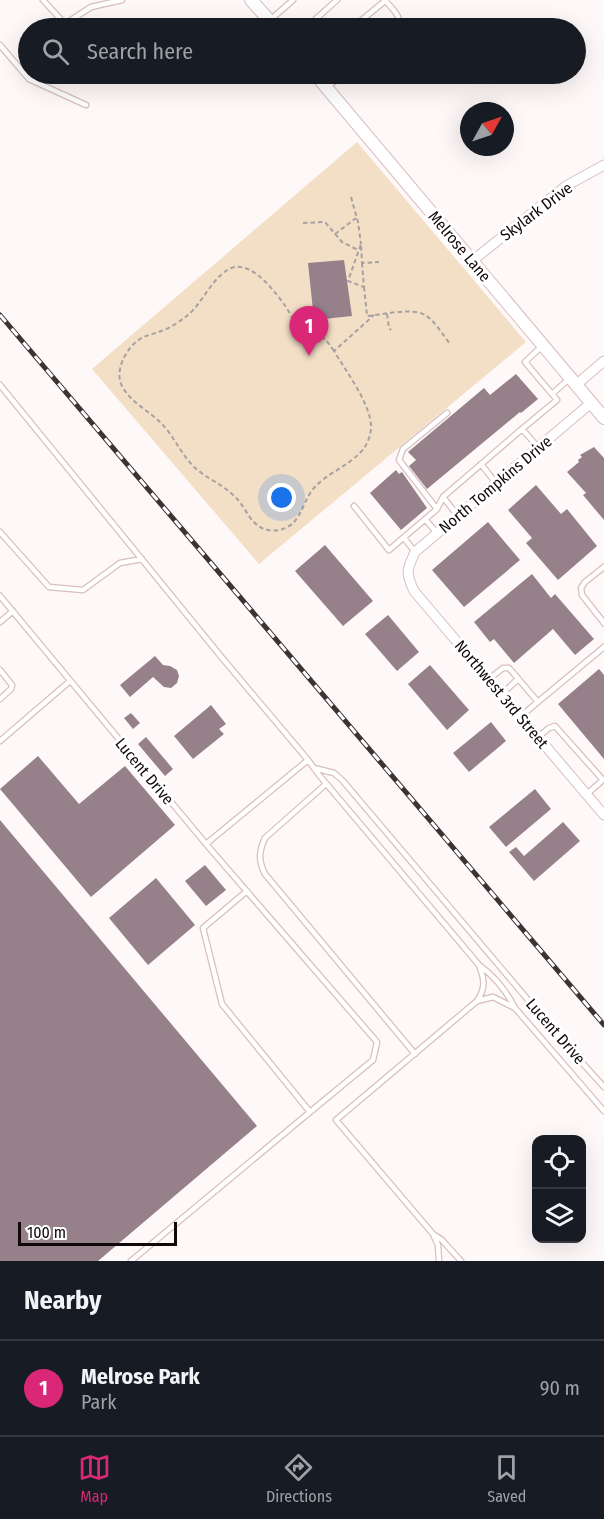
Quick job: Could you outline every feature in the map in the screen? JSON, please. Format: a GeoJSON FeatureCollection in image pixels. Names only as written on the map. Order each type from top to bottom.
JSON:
{"type":"FeatureCollection","features":[{"type":"Feature","properties":{"kind":"street"},"geometry":{"type":"LineString","coordinates":[[251,0],[267,18]]}},
{"type":"Feature","properties":{"kind":"street","name":"Melrose Lane"},"geometry":{"type":"LineString","coordinates":[[324,84],[604,418]]}},
{"type":"Feature","properties":{"kind":"street","name":"Skylark Drive"},"geometry":{"type":"LineString","coordinates":[[472,261],[566,186],[604,165]]}},
{"type":"Feature","properties":{"kind":"street"},"geometry":{"type":"LineString","coordinates":[[573,381],[604,361]]}},
{"type":"Feature","properties":{"kind":"street","name":"North Tompkins Drive"},"geometry":{"type":"LineString","coordinates":[[407,570],[416,552],[591,403]]}},
{"type":"Feature","properties":{"kind":"street","name":"Northwest 3rd Street"},"geometry":{"type":"LineString","coordinates":[[407,570],[407,578],[414,591],[604,815]]}},
{"type":"Feature","properties":{"kind":"lane"},"geometry":{"type":"LineString","coordinates":[[43,0],[60,18]]}},
{"type":"Feature","properties":{"kind":"lane"},"geometry":{"type":"LineString","coordinates":[[75,18],[92,7],[122,0]]}},
{"type":"Feature","properties":{"kind":"lane"},"geometry":{"type":"LineString","coordinates":[[277,18],[293,0]]}},
{"type":"Feature","properties":{"kind":"lane"},"geometry":{"type":"LineString","coordinates":[[316,18],[337,0]]}},
{"type":"Feature","properties":{"kind":"lane"},"geometry":{"type":"LineString","coordinates":[[364,18],[386,0],[399,18]]}},
{"type":"Feature","properties":{"kind":"lane"},"geometry":{"type":"LineString","coordinates":[[0,45],[18,66]]}},
{"type":"Feature","properties":{"kind":"lane"},"geometry":{"type":"LineString","coordinates":[[40,84],[86,105]]}},
{"type":"Feature","properties":{"kind":"lane"},"geometry":{"type":"LineString","coordinates":[[327,87],[331,84]]}},
{"type":"Feature","properties":{"kind":"lane"},"geometry":{"type":"LineString","coordinates":[[354,506],[389,550],[404,538],[438,508],[443,497],[557,400],[525,362],[543,346]]}},
{"type":"Feature","properties":{"kind":"lane"},"geometry":{"type":"LineString","coordinates":[[552,393],[573,381]]}},
{"type":"Feature","properties":{"kind":"lane"},"geometry":{"type":"LineString","coordinates":[[0,385],[326,784],[604,1111]]}},
{"type":"Feature","properties":{"kind":"lane"},"geometry":{"type":"LineString","coordinates":[[438,508],[399,460],[403,449],[447,412]]}},
{"type":"Feature","properties":{"kind":"lane"},"geometry":{"type":"LineString","coordinates":[[522,429],[538,447]]}},
{"type":"Feature","properties":{"kind":"lane"},"geometry":{"type":"LineString","coordinates":[[481,464],[496,483]]}},
{"type":"Feature","properties":{"kind":"lane"},"geometry":{"type":"LineString","coordinates":[[443,497],[458,516]]}},
{"type":"Feature","properties":{"kind":"lane"},"geometry":{"type":"LineString","coordinates":[[425,519],[437,534]]}},
{"type":"Feature","properties":{"kind":"lane"},"geometry":{"type":"LineString","coordinates":[[0,532],[49,587],[83,590],[120,563],[142,559]]}},
{"type":"Feature","properties":{"kind":"lane"},"geometry":{"type":"LineString","coordinates":[[404,538],[416,552]]}},
{"type":"Feature","properties":{"kind":"lane"},"geometry":{"type":"LineString","coordinates":[[604,567],[581,588],[582,595],[604,622]]}},
{"type":"Feature","properties":{"kind":"lane","name":"Lucent Drive"},"geometry":{"type":"LineString","coordinates":[[0,596],[206,844],[377,1042],[373,1060],[309,1112]]}},
{"type":"Feature","properties":{"kind":"lane"},"geometry":{"type":"LineString","coordinates":[[0,622],[13,611]]}},
{"type":"Feature","properties":{"kind":"lane"},"geometry":{"type":"LineString","coordinates":[[520,716],[604,646]]}},
{"type":"Feature","properties":{"kind":"lane"},"geometry":{"type":"LineString","coordinates":[[489,679],[506,667],[509,668],[538,702]]}},
{"type":"Feature","properties":{"kind":"lane"},"geometry":{"type":"LineString","coordinates":[[0,670],[12,685],[11,689],[0,699]]}},
{"type":"Feature","properties":{"kind":"lane"},"geometry":{"type":"LineString","coordinates":[[502,694],[518,679]]}},
{"type":"Feature","properties":{"kind":"lane"},"geometry":{"type":"LineString","coordinates":[[0,741],[70,681]]}},
{"type":"Feature","properties":{"kind":"lane"},"geometry":{"type":"LineString","coordinates":[[538,737],[555,726],[603,781],[587,795]]}},
{"type":"Feature","properties":{"kind":"lane"},"geometry":{"type":"LineString","coordinates":[[206,844],[308,760]]}},
{"type":"Feature","properties":{"kind":"lane","name":"Lucent Drive"},"geometry":{"type":"LineString","coordinates":[[314,768],[334,772],[343,781],[604,1087]]}},
{"type":"Feature","properties":{"kind":"lane"},"geometry":{"type":"LineString","coordinates":[[326,784],[265,838],[260,848],[261,866],[265,874],[415,1054]]}},
{"type":"Feature","properties":{"kind":"lane"},"geometry":{"type":"LineString","coordinates":[[131,1261],[309,1112],[222,1004],[203,928],[247,891]]}},
{"type":"Feature","properties":{"kind":"lane"},"geometry":{"type":"LineString","coordinates":[[461,1261],[442,1240],[433,1234],[336,1120],[477,1001],[482,994],[484,984],[479,965]]}},
{"type":"Feature","properties":{"kind":"lane"},"geometry":{"type":"LineString","coordinates":[[477,1001],[489,997],[497,998],[515,1008]]}},
{"type":"Feature","properties":{"kind":"lane"},"geometry":{"type":"LineString","coordinates":[[433,1234],[438,1245],[439,1261]]}},
{"type":"Feature","properties":{"kind":"path"},"geometry":{"type":"LineString","coordinates":[[351,197],[358,222],[367,316],[411,311],[424,315],[450,344]]}},
{"type":"Feature","properties":{"kind":"path"},"geometry":{"type":"LineString","coordinates":[[335,234],[356,218]]}},
{"type":"Feature","properties":{"kind":"path"},"geometry":{"type":"LineString","coordinates":[[303,223],[325,222],[342,242],[358,250]]}},
{"type":"Feature","properties":{"kind":"path"},"geometry":{"type":"LineString","coordinates":[[360,244],[348,281],[364,287]]}},
{"type":"Feature","properties":{"kind":"path"},"geometry":{"type":"LineString","coordinates":[[362,263],[380,262]]}},
{"type":"Feature","properties":{"kind":"path"},"geometry":{"type":"LineString","coordinates":[[235,267],[251,270],[274,293],[298,325],[324,337],[334,351],[369,413],[370,436],[358,455],[328,474],[314,487],[294,522],[283,529],[276,530],[269,530],[254,524],[232,493],[192,465],[161,423],[135,402],[119,380],[121,364],[139,339],[164,330],[190,313],[220,276],[228,269],[235,267]]}},
{"type":"Feature","properties":{"kind":"path"},"geometry":{"type":"LineString","coordinates":[[387,314],[391,330]]}},
{"type":"Feature","properties":{"kind":"path"},"geometry":{"type":"LineString","coordinates":[[334,351],[374,315]]}},
{"type":"Feature","properties":{"kind":"shaded area"},"geometry":{"type":"Polygon","coordinates":[[[357,142],[526,342],[259,564],[92,369],[357,142]]]}},
{"type":"Feature","properties":{"kind":"building"},"geometry":{"type":"Polygon","coordinates":[[[344,260],[352,316],[314,320],[308,263],[344,260]]]}},
{"type":"Feature","properties":{"kind":"building"},"geometry":{"type":"Polygon","coordinates":[[[516,374],[538,399],[427,489],[409,466],[416,460],[408,452],[484,388],[490,395],[516,374]]]}},
{"type":"Feature","properties":{"kind":"building"},"geometry":{"type":"Polygon","coordinates":[[[594,447],[604,458],[604,520],[583,495],[586,493],[567,472],[579,462],[578,460],[582,457],[580,455],[594,447]]]}},
{"type":"Feature","properties":{"kind":"building"},"geometry":{"type":"Polygon","coordinates":[[[396,470],[399,474],[402,472],[427,508],[401,530],[370,493],[396,470]]]}},
{"type":"Feature","properties":{"kind":"building"},"geometry":{"type":"Polygon","coordinates":[[[536,485],[561,514],[567,509],[597,546],[558,580],[526,543],[532,538],[508,510],[536,485]]]}},
{"type":"Feature","properties":{"kind":"building"},"geometry":{"type":"Polygon","coordinates":[[[488,522],[520,560],[464,607],[432,570],[488,522]]]}},
{"type":"Feature","properties":{"kind":"building"},"geometry":{"type":"Polygon","coordinates":[[[325,545],[373,601],[343,626],[295,571],[325,545]]]}},
{"type":"Feature","properties":{"kind":"building"},"geometry":{"type":"Polygon","coordinates":[[[532,574],[551,598],[555,594],[594,639],[575,655],[553,629],[514,663],[494,639],[490,642],[474,622],[532,574]]]}},
{"type":"Feature","properties":{"kind":"building"},"geometry":{"type":"Polygon","coordinates":[[[388,615],[419,652],[397,671],[365,634],[388,615]]]}},
{"type":"Feature","properties":{"kind":"building"},"geometry":{"type":"Polygon","coordinates":[[[155,656],[163,665],[177,670],[179,676],[177,683],[171,688],[164,687],[153,677],[130,697],[120,685],[155,656]]]}},
{"type":"Feature","properties":{"kind":"building"},"geometry":{"type":"Polygon","coordinates":[[[430,665],[469,710],[447,730],[408,684],[430,665]]]}},
{"type":"Feature","properties":{"kind":"building"},"geometry":{"type":"Polygon","coordinates":[[[599,669],[604,675],[604,759],[558,704],[599,669]]]}},
{"type":"Feature","properties":{"kind":"building"},"geometry":{"type":"Polygon","coordinates":[[[211,705],[226,724],[219,729],[224,734],[193,759],[174,736],[211,705]]]}},
{"type":"Feature","properties":{"kind":"building"},"geometry":{"type":"Polygon","coordinates":[[[131,713],[140,723],[133,729],[124,718],[131,713]]]}},
{"type":"Feature","properties":{"kind":"building"},"geometry":{"type":"Polygon","coordinates":[[[491,722],[506,741],[469,772],[453,753],[491,722]]]}},
{"type":"Feature","properties":{"kind":"building"},"geometry":{"type":"Polygon","coordinates":[[[146,737],[173,769],[165,776],[138,744],[146,737]]]}},
{"type":"Feature","properties":{"kind":"building"},"geometry":{"type":"Polygon","coordinates":[[[38,756],[79,804],[125,766],[175,825],[91,897],[0,789],[38,756]]]}},
{"type":"Feature","properties":{"kind":"building"},"geometry":{"type":"Polygon","coordinates":[[[535,789],[551,809],[506,847],[489,827],[535,789]]]}},
{"type":"Feature","properties":{"kind":"building"},"geometry":{"type":"Polygon","coordinates":[[[0,820],[257,1126],[98,1261],[0,1261],[0,820]]]}},
{"type":"Feature","properties":{"kind":"building"},"geometry":{"type":"Polygon","coordinates":[[[563,822],[580,841],[534,881],[509,852],[516,847],[524,856],[563,822]]]}},
{"type":"Feature","properties":{"kind":"building"},"geometry":{"type":"Polygon","coordinates":[[[205,865],[226,890],[206,906],[185,881],[205,865]]]}},
{"type":"Feature","properties":{"kind":"building"},"geometry":{"type":"Polygon","coordinates":[[[156,878],[195,925],[148,965],[109,918],[156,878]]]}},
{"type":"Feature","properties":{"kind":"railway"},"geometry":{"type":"LineString","coordinates":[[0,315],[604,1025]]}},
{"type":"Feature","properties":{"kind":"place","name":"Melrose Park"},"geometry":{"type":"Point","coordinates":[309,356]}}]}
